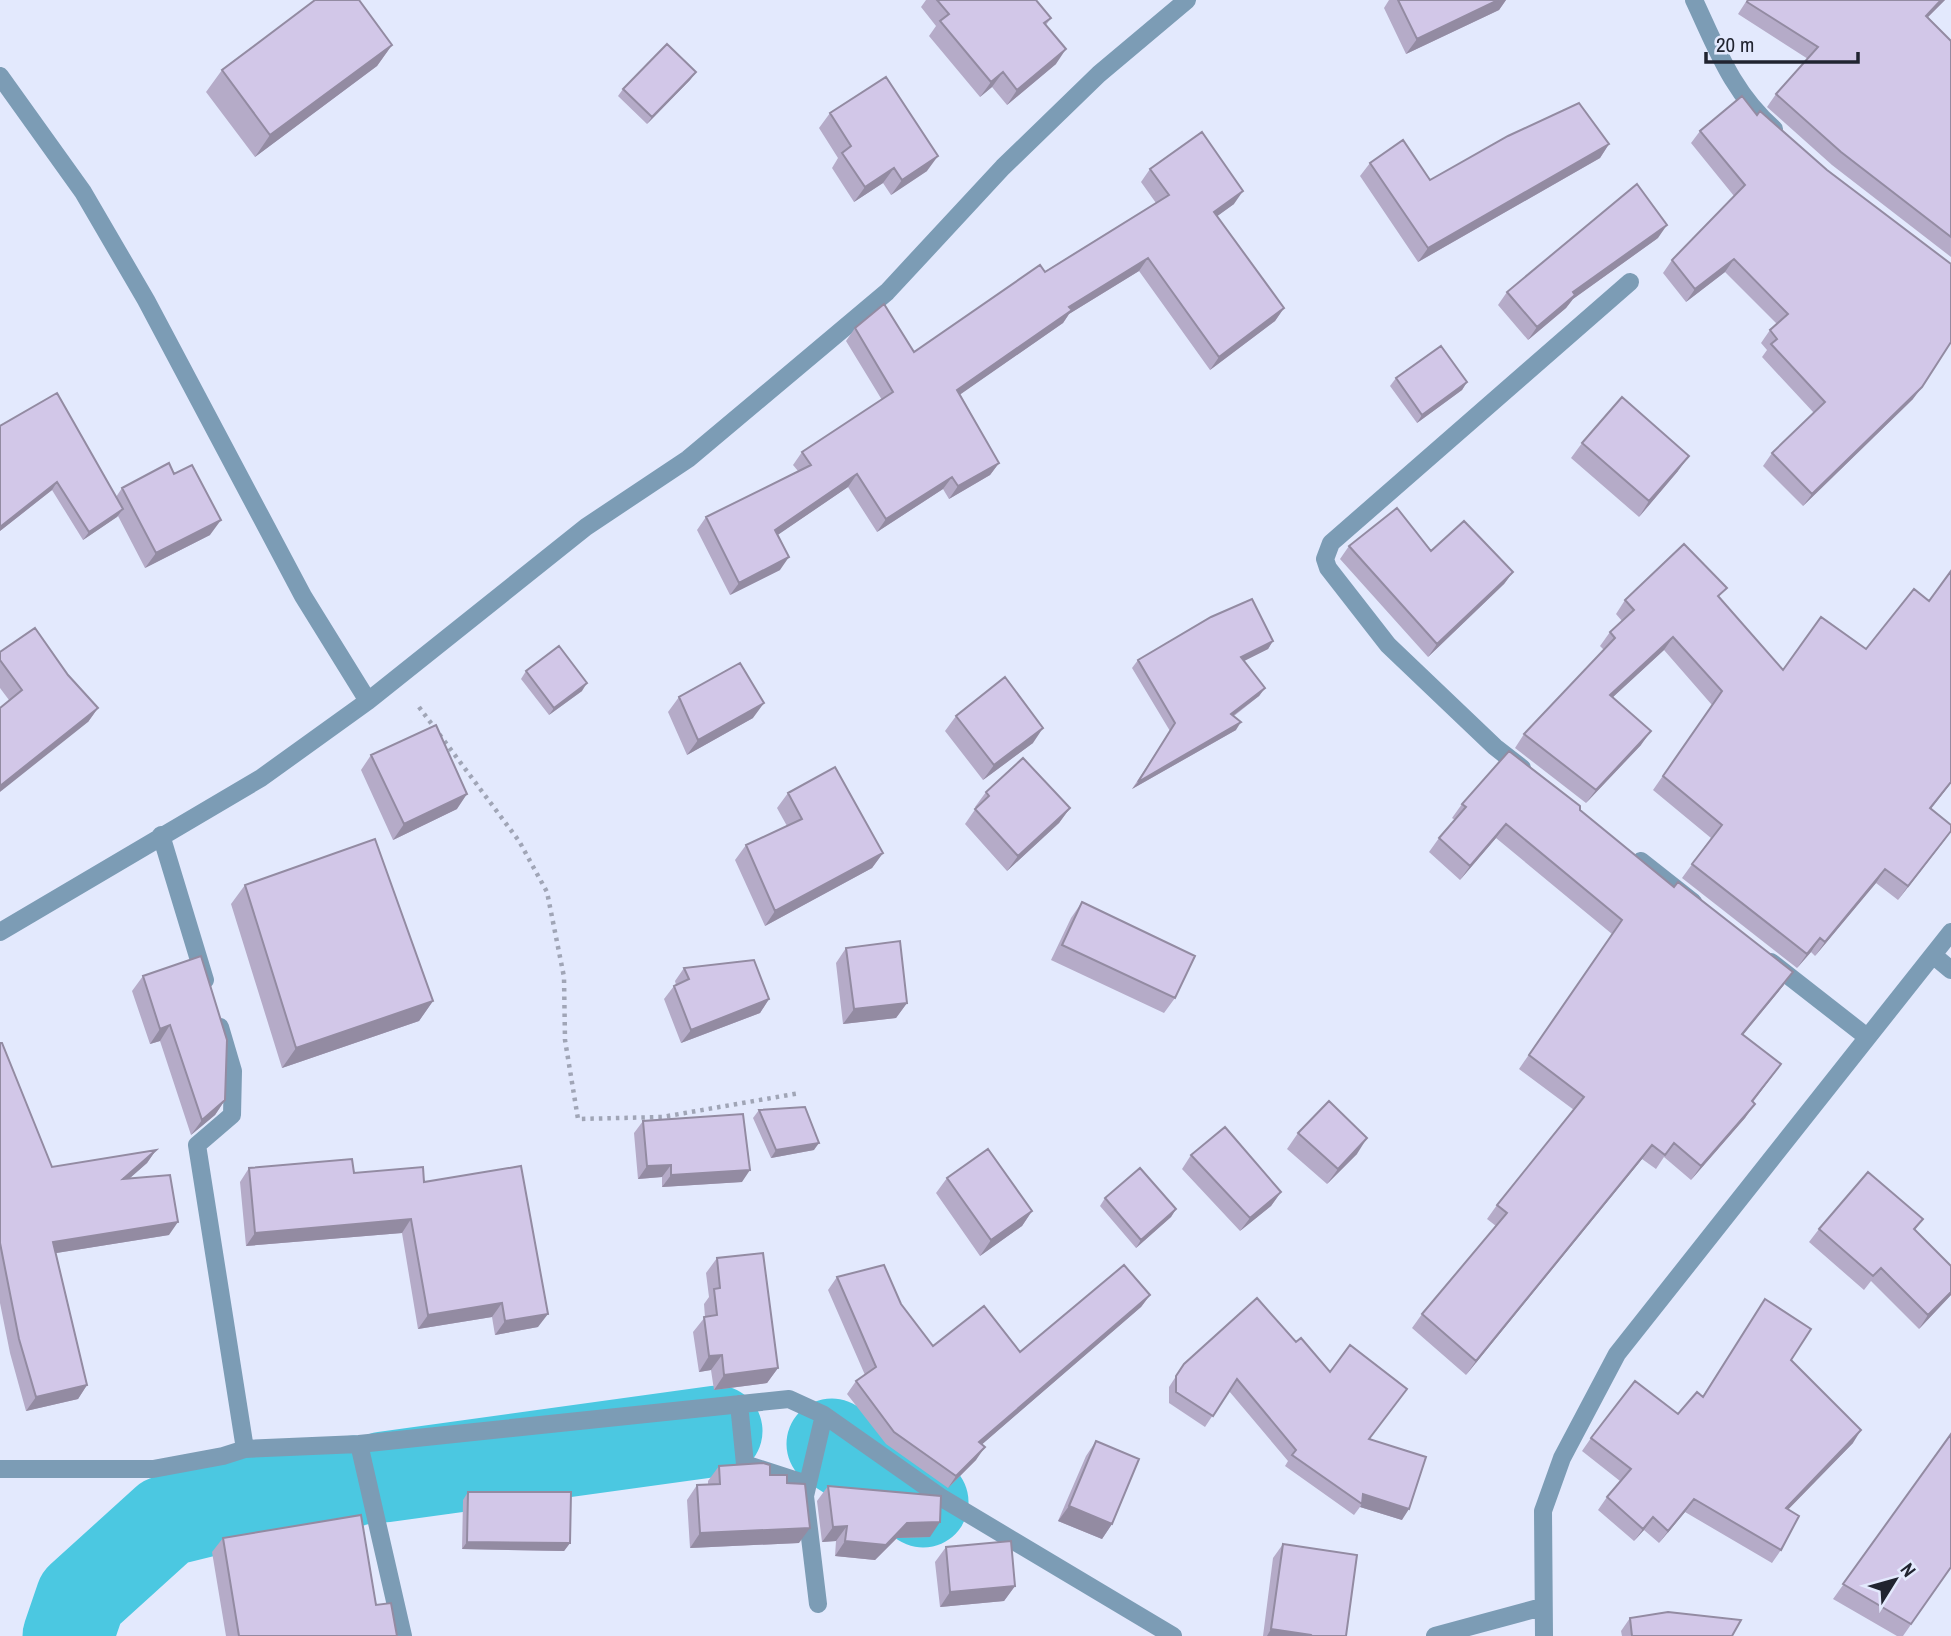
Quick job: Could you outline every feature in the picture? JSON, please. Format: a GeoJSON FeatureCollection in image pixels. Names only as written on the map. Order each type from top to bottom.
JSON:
{"type":"FeatureCollection","features":[{"type":"Feature","properties":{"kind":"street"},"geometry":{"type":"LineString","coordinates":[[0,932],[261,778],[368,701],[586,527],[688,459],[887,292],[1003,167],[1099,74],[1186,0]]}},
{"type":"Feature","properties":{"kind":"street"},"geometry":{"type":"LineString","coordinates":[[1694,0],[1733,84],[1753,110],[1784,138]]}},
{"type":"Feature","properties":{"kind":"street"},"geometry":{"type":"LineString","coordinates":[[0,76],[83,192],[146,300],[303,596],[368,701]]}},
{"type":"Feature","properties":{"kind":"street"},"geometry":{"type":"LineString","coordinates":[[1539,781],[1495,747],[1388,645],[1328,568],[1326,551],[1331,543],[1630,282]]}},
{"type":"Feature","properties":{"kind":"street"},"geometry":{"type":"LineString","coordinates":[[161,835],[233,1071],[232,1115],[197,1145],[245,1449]]}},
{"type":"Feature","properties":{"kind":"street"},"geometry":{"type":"LineString","coordinates":[[1626,849],[1703,909]]}},
{"type":"Feature","properties":{"kind":"street"},"geometry":{"type":"LineString","coordinates":[[1544,1636],[1543,1511],[1562,1458],[1617,1354],[1951,932]]}},
{"type":"Feature","properties":{"kind":"street"},"geometry":{"type":"LineString","coordinates":[[1758,952],[1867,1037]]}},
{"type":"Feature","properties":{"kind":"street"},"geometry":{"type":"LineString","coordinates":[[1933,955],[1951,970]]}},
{"type":"Feature","properties":{"kind":"street"},"geometry":{"type":"LineString","coordinates":[[0,1469],[153,1469],[245,1449],[359,1444],[789,1399],[824,1415],[942,1498],[1173,1636]]}},
{"type":"Feature","properties":{"kind":"street"},"geometry":{"type":"LineString","coordinates":[[739,1404],[745,1464],[807,1484]]}},
{"type":"Feature","properties":{"kind":"street"},"geometry":{"type":"LineString","coordinates":[[818,1604],[805,1496],[824,1415]]}},
{"type":"Feature","properties":{"kind":"street"},"geometry":{"type":"LineString","coordinates":[[359,1444],[402,1636]]}},
{"type":"Feature","properties":{"kind":"street"},"geometry":{"type":"LineString","coordinates":[[1435,1636],[1542,1607]]}},
{"type":"Feature","properties":{"kind":"path"},"geometry":{"type":"LineString","coordinates":[[397,678],[520,841],[547,892],[564,977],[565,1041],[578,1119],[662,1117],[800,1093]]}},
{"type":"Feature","properties":{"kind":"building"},"geometry":{"type":"Polygon","coordinates":[[[315,0],[359,0],[392,45],[270,135],[222,70],[315,0]]]}},
{"type":"Feature","properties":{"kind":"building"},"geometry":{"type":"Polygon","coordinates":[[[937,0],[1036,0],[1051,18],[1044,23],[1066,49],[1017,90],[1003,72],[991,82],[940,21],[949,14],[937,0]]]}},
{"type":"Feature","properties":{"kind":"building"},"geometry":{"type":"Polygon","coordinates":[[[1398,0],[1498,0],[1417,39],[1398,0]]]}},
{"type":"Feature","properties":{"kind":"building"},"geometry":{"type":"Polygon","coordinates":[[[1941,0],[1926,16],[1951,41],[1951,237],[1841,152],[1776,94],[1818,47],[1747,2],[1941,0]]]}},
{"type":"Feature","properties":{"kind":"building"},"geometry":{"type":"Polygon","coordinates":[[[667,44],[696,72],[652,117],[623,89],[667,44]]]}},
{"type":"Feature","properties":{"kind":"building"},"geometry":{"type":"Polygon","coordinates":[[[886,77],[938,156],[902,180],[894,168],[865,187],[842,153],[851,146],[830,113],[886,77]]]}},
{"type":"Feature","properties":{"kind":"building"},"geometry":{"type":"Polygon","coordinates":[[[1742,96],[1757,115],[1760,111],[1827,170],[1951,264],[1951,342],[1922,387],[1812,494],[1772,453],[1825,402],[1771,344],[1777,339],[1770,330],[1788,314],[1734,259],[1695,289],[1672,260],[1745,185],[1700,131],[1742,96]]]}},
{"type":"Feature","properties":{"kind":"building"},"geometry":{"type":"Polygon","coordinates":[[[1579,103],[1609,144],[1428,248],[1370,163],[1403,140],[1430,180],[1508,136],[1579,103]]]}},
{"type":"Feature","properties":{"kind":"building"},"geometry":{"type":"Polygon","coordinates":[[[1202,132],[1243,191],[1214,212],[1284,308],[1219,357],[1148,258],[1069,307],[1072,310],[957,390],[999,463],[958,486],[952,477],[886,519],[857,474],[775,530],[789,557],[739,583],[706,517],[811,465],[802,452],[893,392],[855,328],[884,304],[914,352],[1040,265],[1045,272],[1169,195],[1150,169],[1202,132]]]}},
{"type":"Feature","properties":{"kind":"building"},"geometry":{"type":"Polygon","coordinates":[[[1637,184],[1667,225],[1573,292],[1575,295],[1537,327],[1507,292],[1637,184]]]}},
{"type":"Feature","properties":{"kind":"building"},"geometry":{"type":"Polygon","coordinates":[[[1441,346],[1467,382],[1422,415],[1396,378],[1441,346]]]}},
{"type":"Feature","properties":{"kind":"building"},"geometry":{"type":"Polygon","coordinates":[[[57,393],[123,509],[89,532],[57,482],[0,527],[0,426],[57,393]]]}},
{"type":"Feature","properties":{"kind":"building"},"geometry":{"type":"Polygon","coordinates":[[[1622,397],[1689,456],[1649,501],[1582,443],[1622,397]]]}},
{"type":"Feature","properties":{"kind":"building"},"geometry":{"type":"Polygon","coordinates":[[[169,463],[174,474],[192,465],[221,520],[156,553],[122,488],[169,463]]]}},
{"type":"Feature","properties":{"kind":"building"},"geometry":{"type":"Polygon","coordinates":[[[1397,508],[1431,551],[1464,521],[1513,572],[1437,644],[1349,546],[1397,508]]]}},
{"type":"Feature","properties":{"kind":"building"},"geometry":{"type":"Polygon","coordinates":[[[1684,544],[1727,588],[1718,596],[1783,670],[1821,617],[1866,649],[1914,589],[1929,601],[1951,571],[1951,782],[1930,808],[1951,825],[1951,831],[1908,886],[1885,869],[1825,942],[1820,938],[1807,954],[1692,864],[1722,825],[1663,776],[1722,691],[1673,637],[1610,695],[1651,731],[1596,790],[1524,734],[1615,638],[1610,632],[1634,610],[1625,600],[1684,544]]]}},
{"type":"Feature","properties":{"kind":"building"},"geometry":{"type":"Polygon","coordinates":[[[1252,599],[1273,641],[1241,657],[1265,688],[1231,714],[1241,722],[1138,782],[1175,723],[1138,660],[1211,617],[1252,599]]]}},
{"type":"Feature","properties":{"kind":"building"},"geometry":{"type":"Polygon","coordinates":[[[35,628],[68,675],[98,708],[0,786],[0,708],[22,690],[0,660],[0,652],[35,628]]]}},
{"type":"Feature","properties":{"kind":"building"},"geometry":{"type":"Polygon","coordinates":[[[559,646],[587,683],[554,708],[526,671],[559,646]]]}},
{"type":"Feature","properties":{"kind":"building"},"geometry":{"type":"Polygon","coordinates":[[[740,663],[764,703],[698,740],[679,697],[740,663]]]}},
{"type":"Feature","properties":{"kind":"building"},"geometry":{"type":"Polygon","coordinates":[[[1005,677],[1043,728],[994,765],[956,716],[1005,677]]]}},
{"type":"Feature","properties":{"kind":"building"},"geometry":{"type":"Polygon","coordinates":[[[436,725],[467,794],[404,824],[371,755],[436,725]]]}},
{"type":"Feature","properties":{"kind":"building"},"geometry":{"type":"Polygon","coordinates":[[[1509,751],[1580,806],[1580,810],[1674,887],[1678,882],[1793,972],[1742,1034],[1781,1064],[1752,1101],[1755,1104],[1701,1166],[1674,1143],[1665,1155],[1652,1145],[1476,1361],[1422,1314],[1507,1213],[1497,1205],[1584,1097],[1529,1055],[1622,920],[1506,824],[1470,866],[1439,838],[1466,807],[1462,804],[1509,751]]]}},
{"type":"Feature","properties":{"kind":"building"},"geometry":{"type":"Polygon","coordinates":[[[1023,758],[1070,808],[1018,856],[975,809],[989,796],[986,792],[1023,758]]]}},
{"type":"Feature","properties":{"kind":"building"},"geometry":{"type":"Polygon","coordinates":[[[835,767],[883,853],[775,911],[746,845],[802,819],[788,793],[835,767]]]}},
{"type":"Feature","properties":{"kind":"building"},"geometry":{"type":"Polygon","coordinates":[[[375,839],[433,1001],[296,1048],[245,885],[375,839]]]}},
{"type":"Feature","properties":{"kind":"building"},"geometry":{"type":"Polygon","coordinates":[[[1082,902],[1195,956],[1175,998],[1062,945],[1082,902]]]}},
{"type":"Feature","properties":{"kind":"building"},"geometry":{"type":"Polygon","coordinates":[[[900,941],[907,1003],[854,1009],[846,948],[900,941]]]}},
{"type":"Feature","properties":{"kind":"building"},"geometry":{"type":"Polygon","coordinates":[[[201,956],[227,1040],[225,1100],[202,1120],[170,1025],[160,1029],[143,976],[201,956]]]}},
{"type":"Feature","properties":{"kind":"building"},"geometry":{"type":"Polygon","coordinates":[[[754,960],[769,999],[691,1030],[674,986],[689,979],[684,968],[754,960]]]}},
{"type":"Feature","properties":{"kind":"building"},"geometry":{"type":"Polygon","coordinates":[[[0,1043],[52,1167],[156,1150],[123,1179],[170,1175],[178,1222],[53,1242],[87,1385],[36,1397],[19,1339],[0,1243],[0,1043]]]}},
{"type":"Feature","properties":{"kind":"building"},"geometry":{"type":"Polygon","coordinates":[[[1329,1101],[1367,1138],[1338,1169],[1298,1133],[1329,1101]]]}},
{"type":"Feature","properties":{"kind":"building"},"geometry":{"type":"Polygon","coordinates":[[[805,1107],[819,1143],[776,1150],[759,1110],[805,1107]]]}},
{"type":"Feature","properties":{"kind":"building"},"geometry":{"type":"Polygon","coordinates":[[[743,1114],[750,1170],[671,1175],[671,1165],[647,1166],[643,1121],[743,1114]]]}},
{"type":"Feature","properties":{"kind":"building"},"geometry":{"type":"Polygon","coordinates":[[[1225,1127],[1281,1192],[1250,1218],[1191,1155],[1225,1127]]]}},
{"type":"Feature","properties":{"kind":"building"},"geometry":{"type":"Polygon","coordinates":[[[988,1149],[1032,1211],[991,1240],[947,1178],[988,1149]]]}},
{"type":"Feature","properties":{"kind":"building"},"geometry":{"type":"Polygon","coordinates":[[[352,1159],[354,1173],[423,1167],[424,1182],[521,1166],[548,1314],[505,1321],[502,1303],[428,1315],[411,1219],[255,1233],[249,1168],[352,1159]]]}},
{"type":"Feature","properties":{"kind":"building"},"geometry":{"type":"Polygon","coordinates":[[[1140,1168],[1176,1209],[1141,1240],[1105,1198],[1140,1168]]]}},
{"type":"Feature","properties":{"kind":"building"},"geometry":{"type":"Polygon","coordinates":[[[1868,1172],[1923,1219],[1914,1229],[1951,1266],[1951,1292],[1928,1315],[1881,1268],[1873,1276],[1819,1229],[1868,1172]]]}},
{"type":"Feature","properties":{"kind":"building"},"geometry":{"type":"Polygon","coordinates":[[[763,1253],[778,1368],[724,1375],[722,1355],[709,1356],[704,1317],[717,1315],[714,1289],[720,1288],[717,1258],[763,1253]]]}},
{"type":"Feature","properties":{"kind":"building"},"geometry":{"type":"Polygon","coordinates":[[[884,1265],[901,1304],[933,1346],[984,1306],[1020,1352],[1124,1265],[1150,1295],[979,1442],[985,1447],[956,1476],[894,1432],[856,1381],[876,1367],[837,1277],[884,1265]]]}},
{"type":"Feature","properties":{"kind":"building"},"geometry":{"type":"Polygon","coordinates":[[[1257,1298],[1296,1342],[1301,1338],[1330,1372],[1350,1345],[1407,1389],[1369,1439],[1426,1457],[1409,1509],[1363,1494],[1362,1504],[1292,1455],[1296,1450],[1237,1379],[1213,1416],[1176,1392],[1176,1376],[1184,1364],[1257,1298]]]}},
{"type":"Feature","properties":{"kind":"building"},"geometry":{"type":"Polygon","coordinates":[[[1765,1299],[1811,1329],[1791,1360],[1861,1430],[1786,1508],[1799,1516],[1781,1550],[1694,1499],[1668,1531],[1653,1517],[1643,1529],[1607,1497],[1631,1469],[1591,1438],[1635,1381],[1678,1414],[1697,1392],[1703,1397],[1765,1299]]]}},
{"type":"Feature","properties":{"kind":"building"},"geometry":{"type":"Polygon","coordinates":[[[1951,1434],[1951,1567],[1911,1624],[1843,1584],[1951,1434]]]}},
{"type":"Feature","properties":{"kind":"building"},"geometry":{"type":"Polygon","coordinates":[[[1096,1441],[1139,1459],[1112,1524],[1069,1506],[1096,1441]]]}},
{"type":"Feature","properties":{"kind":"building"},"geometry":{"type":"Polygon","coordinates":[[[763,1463],[770,1465],[770,1475],[787,1475],[787,1483],[805,1484],[810,1528],[700,1533],[697,1485],[720,1484],[719,1466],[763,1463]]]}},
{"type":"Feature","properties":{"kind":"building"},"geometry":{"type":"Polygon","coordinates":[[[828,1486],[941,1496],[940,1522],[907,1523],[886,1545],[845,1541],[847,1526],[833,1527],[828,1486]]]}},
{"type":"Feature","properties":{"kind":"building"},"geometry":{"type":"Polygon","coordinates":[[[468,1492],[571,1492],[570,1543],[467,1542],[468,1492]]]}},
{"type":"Feature","properties":{"kind":"building"},"geometry":{"type":"Polygon","coordinates":[[[361,1515],[376,1605],[391,1603],[397,1636],[239,1636],[223,1538],[361,1515]]]}},
{"type":"Feature","properties":{"kind":"building"},"geometry":{"type":"Polygon","coordinates":[[[1011,1541],[1015,1586],[950,1592],[946,1547],[1011,1541]]]}},
{"type":"Feature","properties":{"kind":"building"},"geometry":{"type":"Polygon","coordinates":[[[1283,1544],[1357,1555],[1346,1636],[1312,1636],[1271,1629],[1283,1544]]]}},
{"type":"Feature","properties":{"kind":"building"},"geometry":{"type":"Polygon","coordinates":[[[1668,1612],[1741,1620],[1732,1636],[1632,1636],[1630,1618],[1668,1612]]]}},
{"type":"Feature","properties":{"kind":"waterway"},"geometry":{"type":"LineString","coordinates":[[384,1477],[717,1431]]}},
{"type":"Feature","properties":{"kind":"waterway"},"geometry":{"type":"LineString","coordinates":[[832,1444],[923,1502]]}},
{"type":"Feature","properties":{"kind":"waterway"},"geometry":{"type":"LineString","coordinates":[[68,1636],[81,1598],[166,1521],[297,1489],[354,1481]]}}]}
